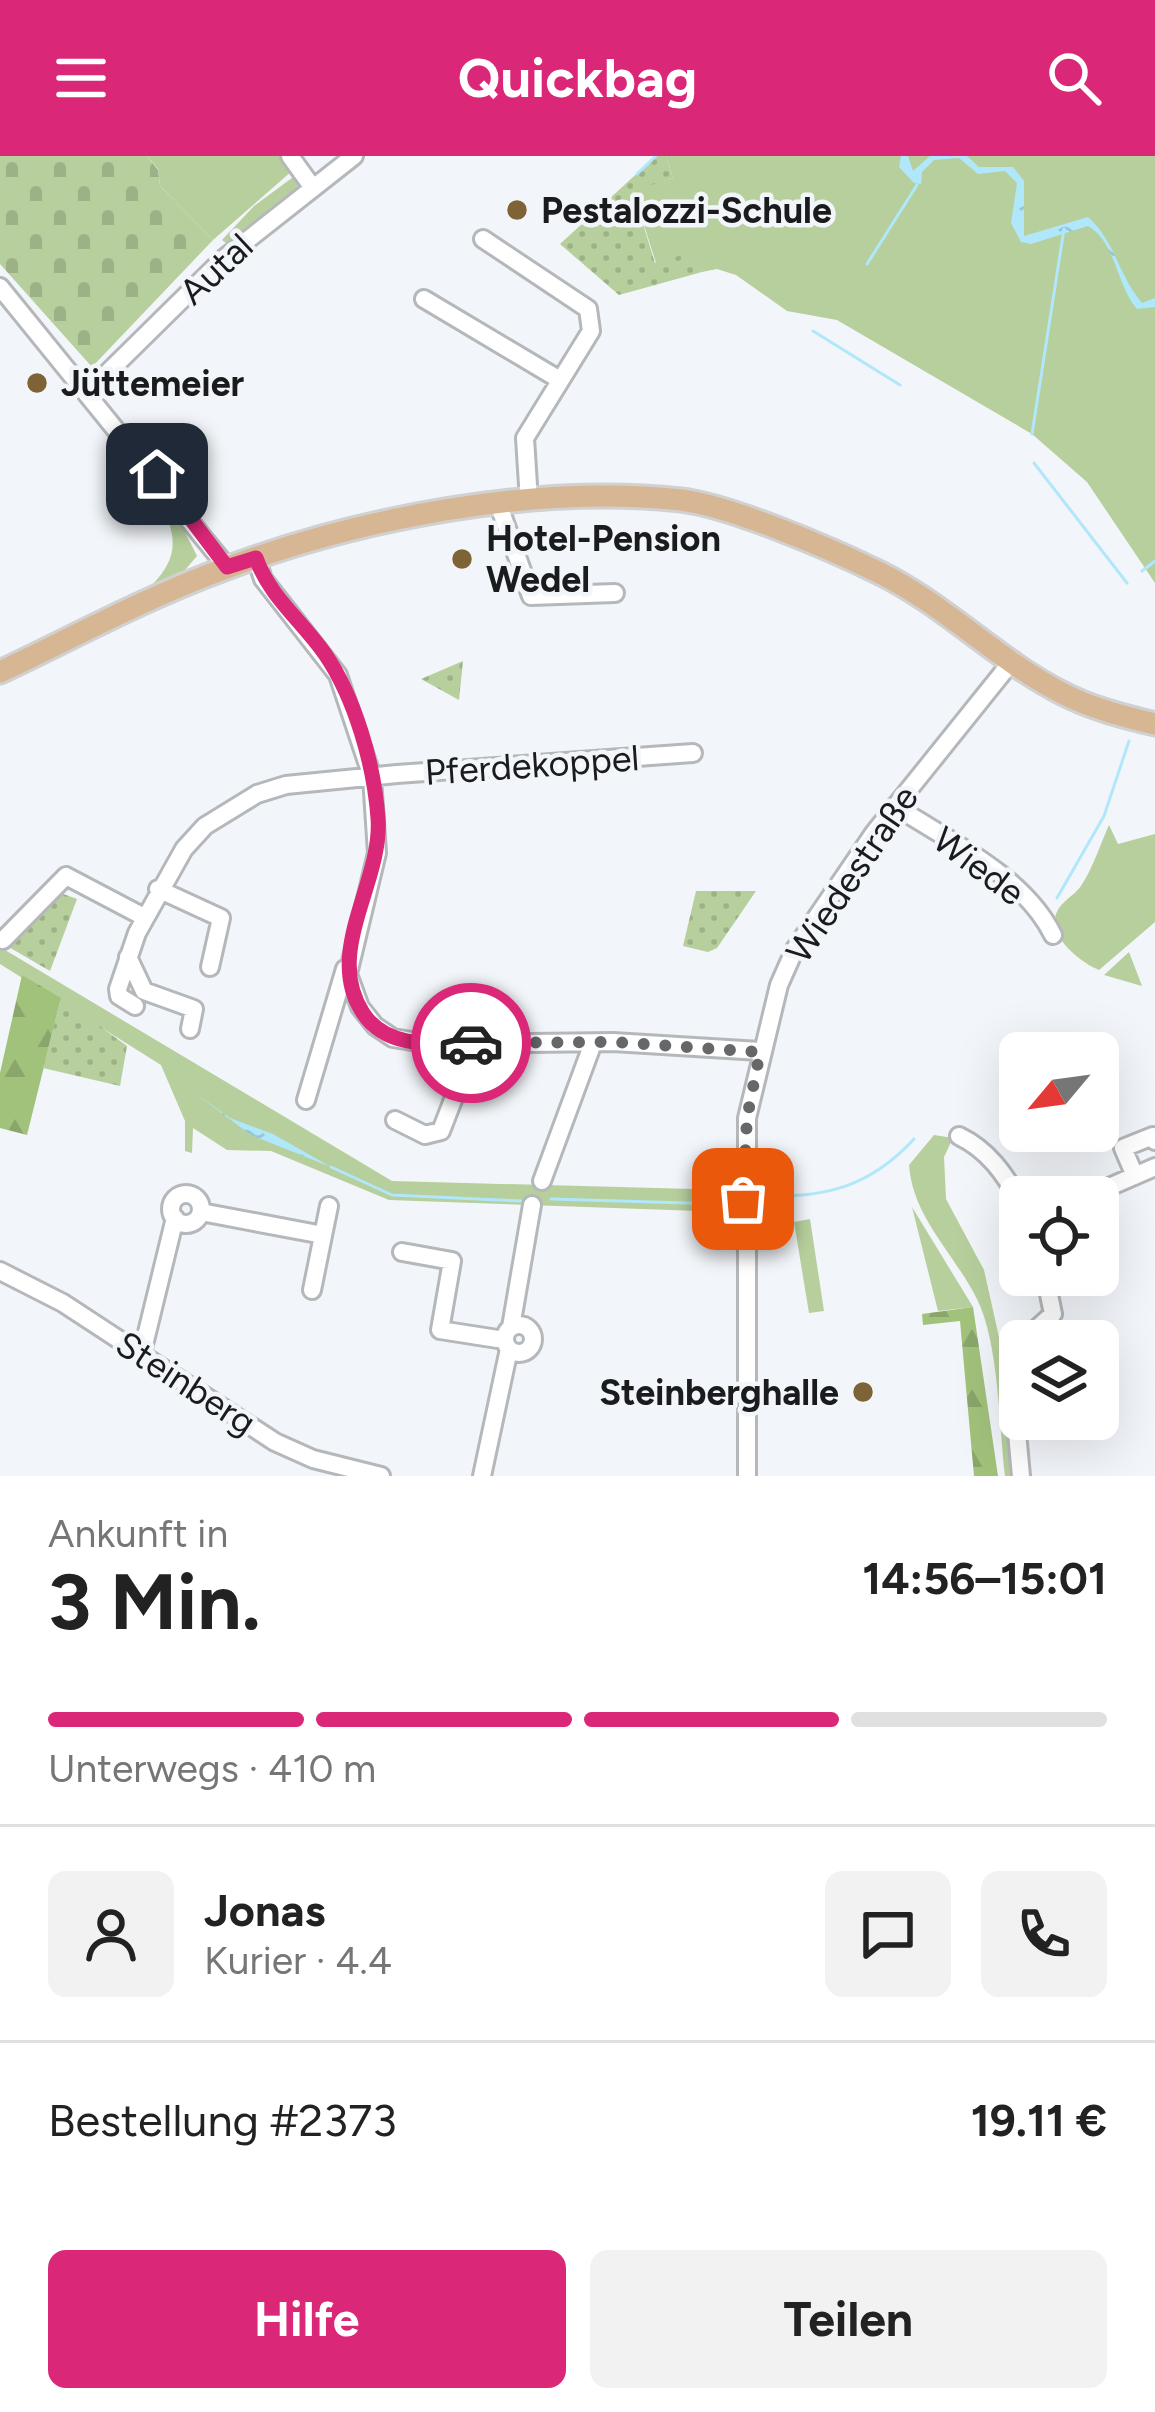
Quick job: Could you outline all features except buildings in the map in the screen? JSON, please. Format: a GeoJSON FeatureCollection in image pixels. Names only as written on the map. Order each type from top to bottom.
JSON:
{"type":"FeatureCollection","features":[{"type":"Feature","properties":{"kind":"main road"},"geometry":{"type":"LineString","coordinates":[[3,665],[256,558],[498,503],[610,497],[685,501],[878,572],[948,610],[1056,690],[1092,707],[1155,724]]}},
{"type":"Feature","properties":{"kind":"street"},"geometry":{"type":"LineString","coordinates":[[290,156],[313,188]]}},
{"type":"Feature","properties":{"kind":"street","name":"Autal"},"geometry":{"type":"LineString","coordinates":[[88,392],[222,260],[354,156]]}},
{"type":"Feature","properties":{"kind":"street"},"geometry":{"type":"LineString","coordinates":[[483,238],[588,308],[591,332],[525,438],[529,501]]}},
{"type":"Feature","properties":{"kind":"street"},"geometry":{"type":"LineString","coordinates":[[0,287],[227,567]]}},
{"type":"Feature","properties":{"kind":"street"},"geometry":{"type":"LineString","coordinates":[[424,298],[560,380]]}},
{"type":"Feature","properties":{"kind":"street"},"geometry":{"type":"LineString","coordinates":[[498,503],[531,596],[615,593]]}},
{"type":"Feature","properties":{"kind":"street"},"geometry":{"type":"LineString","coordinates":[[256,558],[263,580],[338,675],[372,778],[376,853],[306,1100]]}},
{"type":"Feature","properties":{"kind":"street","name":"Wiedestraße"},"geometry":{"type":"LineString","coordinates":[[747,1476],[743,1199],[747,1118],[760,1052],[795,949],[895,806],[1013,660]]}},
{"type":"Feature","properties":{"kind":"street","name":"Pferdekoppel"},"geometry":{"type":"LineString","coordinates":[[128,957],[158,889],[205,826],[257,794],[286,785],[693,753]]}},
{"type":"Feature","properties":{"kind":"street","name":"Wiede"},"geometry":{"type":"LineString","coordinates":[[895,806],[1000,876],[1043,916],[1053,935]]}},
{"type":"Feature","properties":{"kind":"street"},"geometry":{"type":"LineString","coordinates":[[3,940],[66,876],[144,917]]}},
{"type":"Feature","properties":{"kind":"street"},"geometry":{"type":"LineString","coordinates":[[158,889],[224,913],[210,967]]}},
{"type":"Feature","properties":{"kind":"street"},"geometry":{"type":"LineString","coordinates":[[128,957],[118,995],[136,1005],[194,1009],[190,1029]]}},
{"type":"Feature","properties":{"kind":"street"},"geometry":{"type":"LineString","coordinates":[[128,957],[136,1005]]}},
{"type":"Feature","properties":{"kind":"street"},"geometry":{"type":"LineString","coordinates":[[348,957],[354,996],[366,1018],[383,1032],[430,1044],[593,1043],[760,1052]]}},
{"type":"Feature","properties":{"kind":"street"},"geometry":{"type":"LineString","coordinates":[[395,1120],[425,1135],[441,1131],[475,1043]]}},
{"type":"Feature","properties":{"kind":"street"},"geometry":{"type":"LineString","coordinates":[[542,1181],[593,1043]]}},
{"type":"Feature","properties":{"kind":"street"},"geometry":{"type":"LineString","coordinates":[[959,1136],[977,1145],[1004,1176]]}},
{"type":"Feature","properties":{"kind":"street"},"geometry":{"type":"LineString","coordinates":[[1135,1176],[1123,1148],[1153,1136],[1155,1141]]}},
{"type":"Feature","properties":{"kind":"street"},"geometry":{"type":"LineString","coordinates":[[1119,1183],[1155,1167]]}},
{"type":"Feature","properties":{"kind":"street"},"geometry":{"type":"LineString","coordinates":[[482,1476],[532,1205]]}},
{"type":"Feature","properties":{"kind":"street"},"geometry":{"type":"LineString","coordinates":[[312,1290],[329,1206]]}},
{"type":"Feature","properties":{"kind":"street"},"geometry":{"type":"LineString","coordinates":[[142,1353],[175,1218],[190,1223],[201,1212],[323,1235]]}},
{"type":"Feature","properties":{"kind":"street"},"geometry":{"type":"LineString","coordinates":[[402,1252],[452,1261],[440,1330],[508,1339]]}},
{"type":"Feature","properties":{"kind":"street","name":"Steinberg"},"geometry":{"type":"LineString","coordinates":[[0,1271],[63,1303],[275,1442],[313,1459],[381,1476]]}},
{"type":"Feature","properties":{"kind":"street"},"geometry":{"type":"LineString","coordinates":[[1018,1440],[1021,1476]]}},
{"type":"Feature","properties":{"kind":"green space"},"geometry":{"type":"Polygon","coordinates":[[[0,156],[147,156],[158,170],[160,186],[213,240],[92,367],[0,264],[0,156]]]}},
{"type":"Feature","properties":{"kind":"green space"},"geometry":{"type":"Polygon","coordinates":[[[147,156],[283,156],[293,170],[213,240],[160,186],[158,169],[147,156]]]}},
{"type":"Feature","properties":{"kind":"green space"},"geometry":{"type":"Polygon","coordinates":[[[656,156],[666,156],[673,178],[633,191],[655,263],[696,251],[702,272],[619,295],[560,244],[656,156]]]}},
{"type":"Feature","properties":{"kind":"green space"},"geometry":{"type":"Polygon","coordinates":[[[666,156],[1155,156],[1155,583],[1087,482],[1032,434],[837,320],[787,311],[736,275],[717,269],[702,272],[695,252],[656,263],[633,190],[673,178],[666,156]]]}},
{"type":"Feature","properties":{"kind":"green space"},"geometry":{"type":"Polygon","coordinates":[[[296,175],[302,184],[226,243],[222,240],[254,206],[296,175]]]}},
{"type":"Feature","properties":{"kind":"green space"},"geometry":{"type":"Polygon","coordinates":[[[174,510],[197,556],[185,570],[153,584],[172,553],[167,518],[174,510]]]}},
{"type":"Feature","properties":{"kind":"green space"},"geometry":{"type":"Polygon","coordinates":[[[463,661],[459,700],[421,679],[463,661]]]}},
{"type":"Feature","properties":{"kind":"green space"},"geometry":{"type":"Polygon","coordinates":[[[1109,825],[1118,844],[1155,834],[1155,922],[1099,970],[1068,948],[1055,923],[1058,910],[1085,879],[1109,825]]]}},
{"type":"Feature","properties":{"kind":"green space"},"geometry":{"type":"Polygon","coordinates":[[[696,891],[756,891],[717,948],[708,952],[683,946],[696,891]]]}},
{"type":"Feature","properties":{"kind":"green space"},"geometry":{"type":"Polygon","coordinates":[[[58,892],[77,899],[50,971],[7,946],[58,892]]]}},
{"type":"Feature","properties":{"kind":"green space"},"geometry":{"type":"Polygon","coordinates":[[[0,947],[392,1181],[731,1190],[727,1212],[389,1200],[271,1151],[227,1150],[193,1128],[192,1153],[185,1151],[185,1121],[161,1065],[0,964],[0,947]]]}},
{"type":"Feature","properties":{"kind":"green space"},"geometry":{"type":"Polygon","coordinates":[[[1129,952],[1142,986],[1104,975],[1129,952]]]}},
{"type":"Feature","properties":{"kind":"green space"},"geometry":{"type":"Polygon","coordinates":[[[22,975],[61,998],[27,1135],[0,1128],[0,1073],[22,975]]]}},
{"type":"Feature","properties":{"kind":"green space"},"geometry":{"type":"Polygon","coordinates":[[[61,998],[127,1046],[120,1086],[43,1068],[61,998]]]}},
{"type":"Feature","properties":{"kind":"green space"},"geometry":{"type":"Polygon","coordinates":[[[934,1135],[953,1138],[944,1157],[946,1199],[984,1270],[999,1337],[999,1413],[984,1317],[968,1282],[926,1219],[909,1165],[934,1135]]]}},
{"type":"Feature","properties":{"kind":"green space"},"geometry":{"type":"Polygon","coordinates":[[[912,1207],[973,1307],[938,1311],[912,1207]]]}},
{"type":"Feature","properties":{"kind":"green space"},"geometry":{"type":"Polygon","coordinates":[[[810,1219],[824,1311],[809,1313],[794,1222],[810,1219]]]}},
{"type":"Feature","properties":{"kind":"green space"},"geometry":{"type":"Polygon","coordinates":[[[973,1307],[998,1476],[974,1476],[960,1321],[923,1325],[922,1314],[973,1307]]]}},
{"type":"Feature","properties":{"kind":"green space"},"geometry":{"type":"Polygon","coordinates":[[[1002,1440],[1012,1440],[1016,1476],[1005,1476],[1002,1440]]]}},
{"type":"Feature","properties":{"kind":"water"},"geometry":{"type":"Polygon","coordinates":[[[901,156],[908,156],[913,171],[930,156],[967,156],[979,167],[1013,167],[1024,181],[1024,236],[1088,217],[1105,237],[1142,303],[1155,298],[1155,307],[1137,309],[1105,242],[1088,226],[1031,244],[1021,242],[1011,223],[1017,183],[1005,171],[978,174],[959,158],[934,160],[922,172],[921,184],[914,183],[899,167],[901,156]]]}},
{"type":"Feature","properties":{"kind":"water"},"geometry":{"type":"Polygon","coordinates":[[[192,1091],[230,1118],[273,1134],[331,1167],[251,1135],[192,1091]]]}},
{"type":"Feature","properties":{"kind":"waterway"},"geometry":{"type":"LineString","coordinates":[[637,174],[656,156]]}},
{"type":"Feature","properties":{"kind":"waterway"},"geometry":{"type":"LineString","coordinates":[[867,264],[917,185]]}},
{"type":"Feature","properties":{"kind":"waterway"},"geometry":{"type":"LineString","coordinates":[[1032,434],[1064,229]]}},
{"type":"Feature","properties":{"kind":"waterway"},"geometry":{"type":"LineString","coordinates":[[813,331],[900,385]]}},
{"type":"Feature","properties":{"kind":"waterway"},"geometry":{"type":"LineString","coordinates":[[1034,463],[1127,583]]}},
{"type":"Feature","properties":{"kind":"waterway"},"geometry":{"type":"LineString","coordinates":[[1142,571],[1155,561]]}},
{"type":"Feature","properties":{"kind":"waterway"},"geometry":{"type":"LineString","coordinates":[[1057,898],[1104,816],[1129,741]]}},
{"type":"Feature","properties":{"kind":"waterway"},"geometry":{"type":"LineString","coordinates":[[764,1196],[808,1195],[846,1186],[881,1168],[914,1139]]}},
{"type":"Feature","properties":{"kind":"waterway"},"geometry":{"type":"LineString","coordinates":[[331,1167],[392,1195],[521,1201]]}},
{"type":"Feature","properties":{"kind":"waterway"},"geometry":{"type":"LineString","coordinates":[[551,1199],[721,1204]]}},
{"type":"Feature","properties":{"kind":"way so far"},"geometry":{"type":"LineString","coordinates":[[471,1043],[613,1042],[760,1052],[747,1118],[743,1199]]}},
{"type":"Feature","properties":{"kind":"place","name":"Pestalozzi-Schule"},"geometry":{"type":"Point","coordinates":[517,210]}},
{"type":"Feature","properties":{"kind":"place","name":"Jüttemeier"},"geometry":{"type":"Point","coordinates":[37,383]}},
{"type":"Feature","properties":{"kind":"place","name":"Hotel-Pension Wedel"},"geometry":{"type":"Point","coordinates":[462,559]}},
{"type":"Feature","properties":{"kind":"place","name":"Steinberghalle"},"geometry":{"type":"Point","coordinates":[863,1392]}},
{"type":"Feature","properties":{"kind":"route"},"geometry":{"type":"LineString","coordinates":[[157,474],[227,567],[256,558],[263,580],[324,652],[352,709],[372,778],[378,820],[376,853],[348,957],[359,1007],[375,1026],[394,1038],[430,1044],[471,1043]]}}]}
